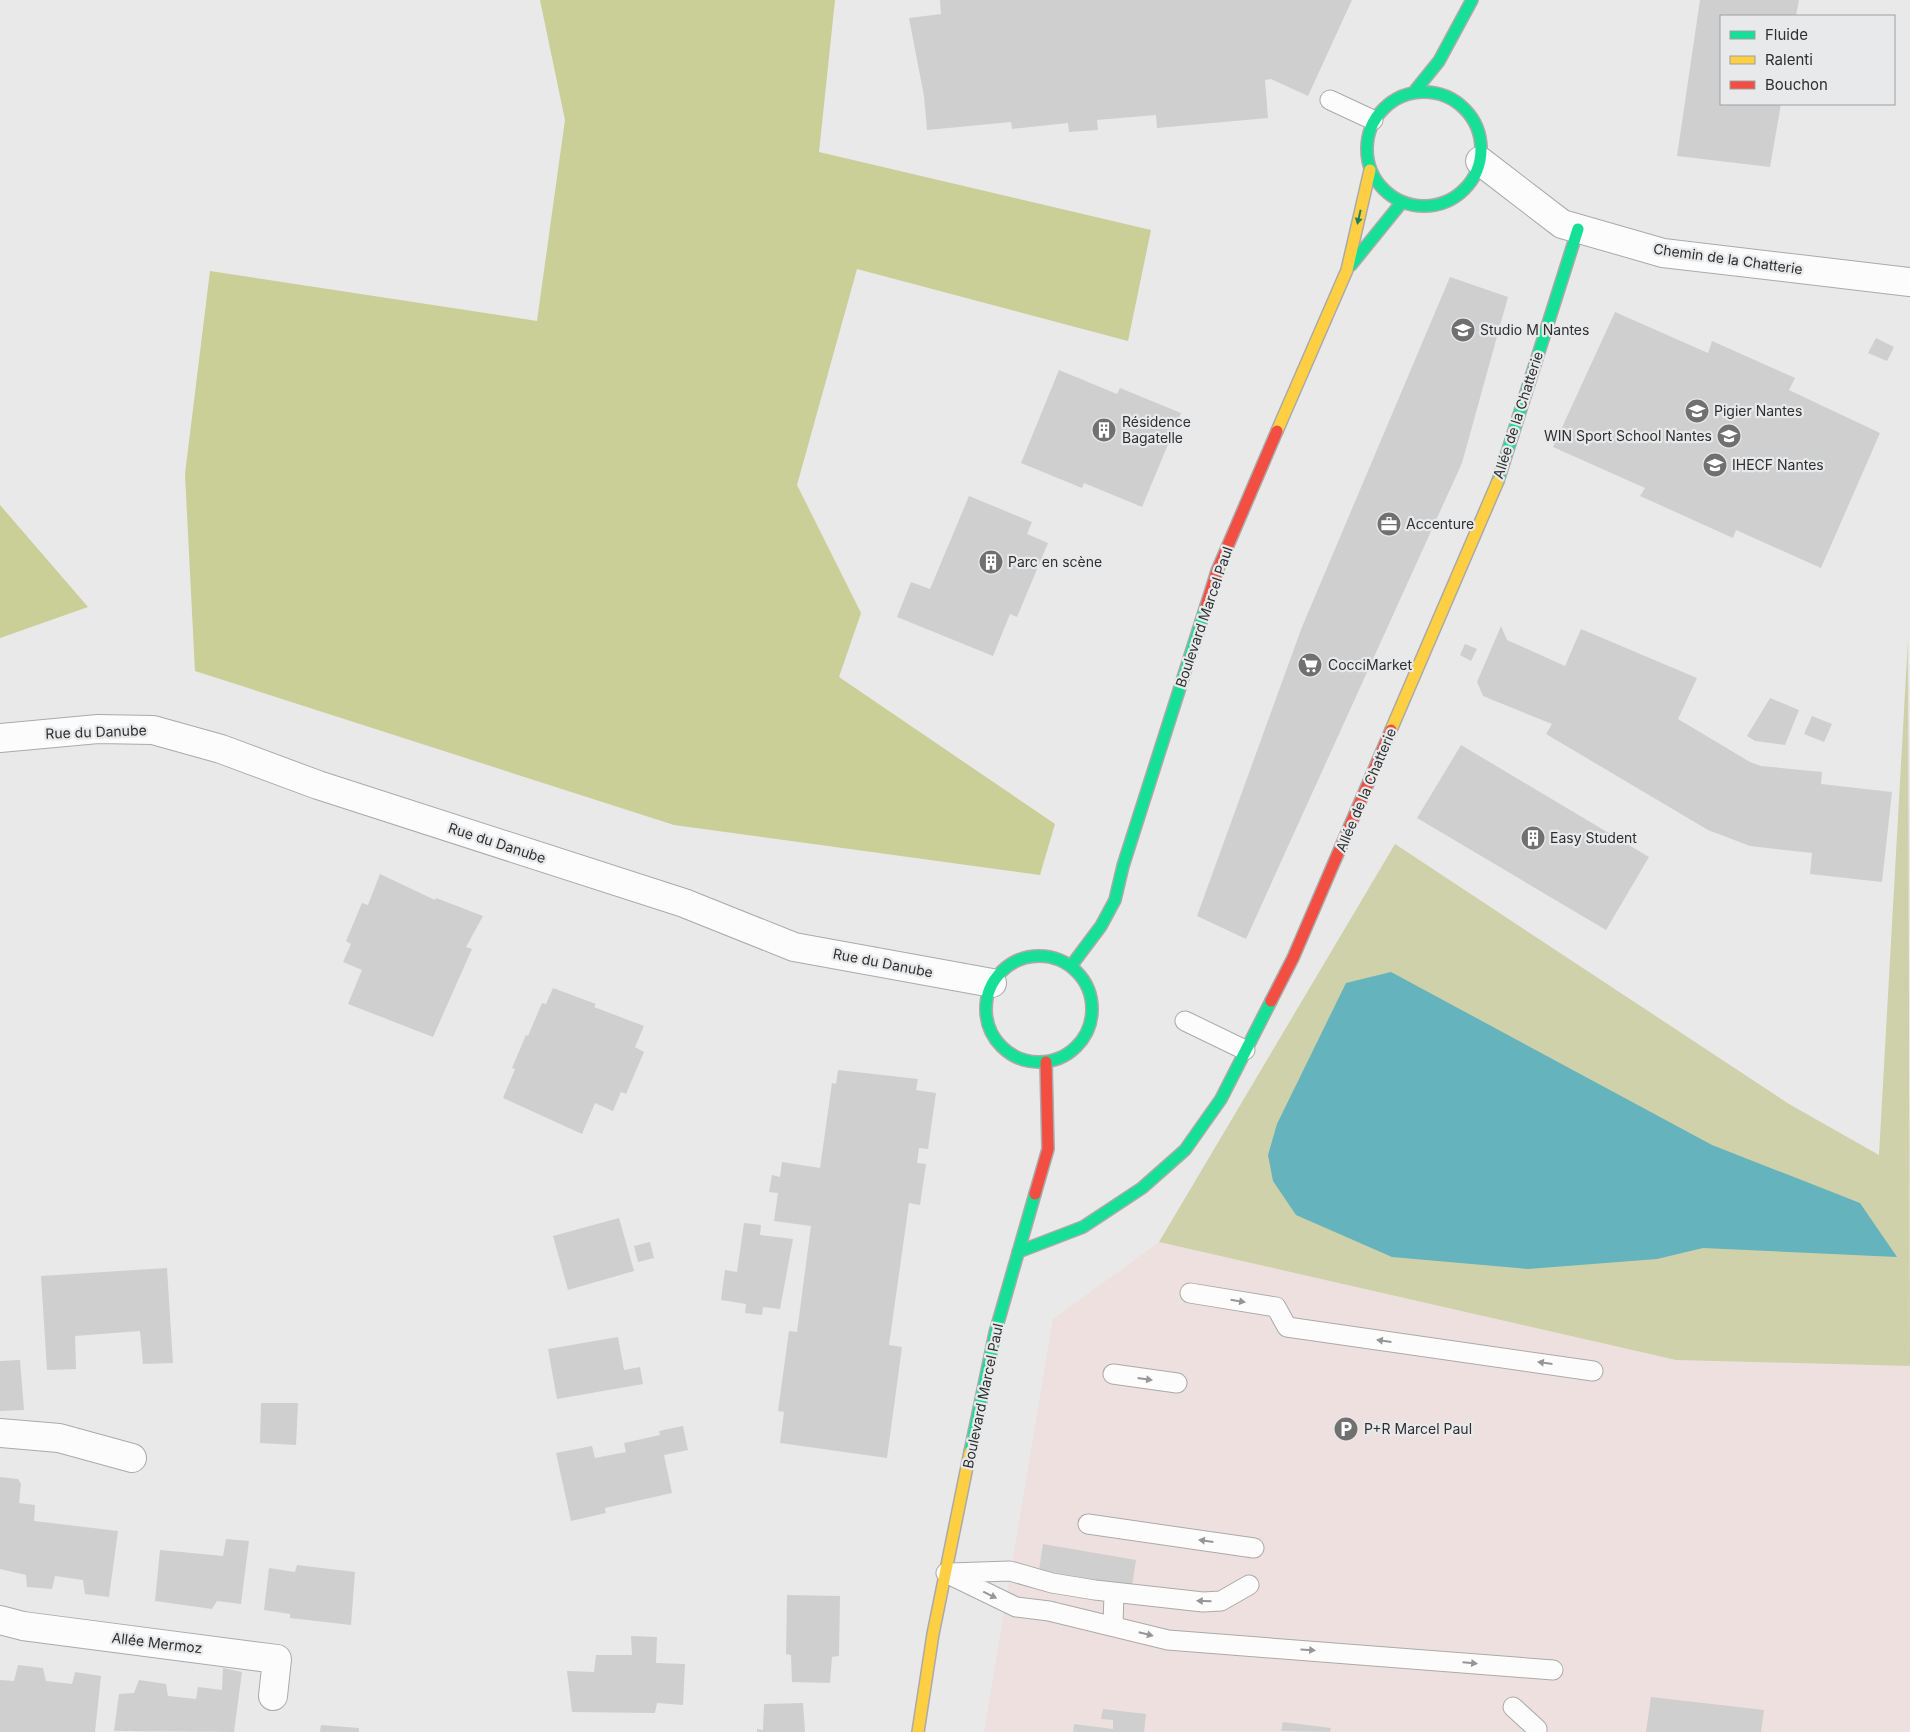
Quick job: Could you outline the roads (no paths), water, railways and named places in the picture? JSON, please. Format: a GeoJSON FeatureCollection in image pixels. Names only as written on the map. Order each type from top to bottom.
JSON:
{"type":"FeatureCollection","features":[{"type":"Feature","properties":{"kind":"street"},"geometry":{"type":"LineString","coordinates":[[1414,92],[1439,61],[1472,0]]}},
{"type":"Feature","properties":{"kind":"street"},"geometry":{"type":"LineString","coordinates":[[1414,92],[1442,94],[1466,109],[1480,133],[1480,161],[1469,184],[1451,200],[1427,206],[1402,202],[1383,189],[1370,170],[1366,145],[1374,120],[1391,102],[1414,92]]}},
{"type":"Feature","properties":{"kind":"street","name":"Chemin de la Chatterie"},"geometry":{"type":"LineString","coordinates":[[1480,161],[1562,224],[1663,253],[1910,282]]}},
{"type":"Feature","properties":{"kind":"street","name":"Boulevard Marcel Paul"},"geometry":{"type":"LineString","coordinates":[[1070,966],[1101,926],[1115,900],[1123,866],[1217,570],[1347,270],[1370,170]]}},
{"type":"Feature","properties":{"kind":"street","name":"Boulevard Marcel Paul"},"geometry":{"type":"LineString","coordinates":[[1347,270],[1402,202]]}},
{"type":"Feature","properties":{"kind":"street","name":"Allée de la Chatterie"},"geometry":{"type":"LineString","coordinates":[[1018,1252],[1084,1227],[1142,1188],[1184,1150],[1220,1099],[1293,958],[1501,473],[1578,229]]}},
{"type":"Feature","properties":{"kind":"street","name":"Rue du Danube"},"geometry":{"type":"LineString","coordinates":[[0,738],[98,729],[153,730],[221,749],[318,785],[684,903],[794,947],[992,984]]}},
{"type":"Feature","properties":{"kind":"street"},"geometry":{"type":"LineString","coordinates":[[1027,957],[1050,957],[1070,966],[1085,981],[1092,1001],[1091,1022],[1082,1041],[1066,1055],[1046,1062],[1023,1060],[1003,1048],[990,1029],[986,1006],[992,984],[1007,966],[1027,957]]}},
{"type":"Feature","properties":{"kind":"street","name":"Boulevard Marcel Paul"},"geometry":{"type":"LineString","coordinates":[[918,1732],[933,1634],[995,1333],[1048,1149],[1046,1062]]}},
{"type":"Feature","properties":{"kind":"street"},"geometry":{"type":"LineString","coordinates":[[0,1433],[59,1438],[132,1458]]}},
{"type":"Feature","properties":{"kind":"street","name":"Allée Mermoz"},"geometry":{"type":"LineString","coordinates":[[0,1620],[22,1626],[277,1659],[272,1696]]}},
{"type":"Feature","properties":{"kind":"lane"},"geometry":{"type":"LineString","coordinates":[[1330,100],[1374,120]]}},
{"type":"Feature","properties":{"kind":"lane"},"geometry":{"type":"LineString","coordinates":[[1185,1021],[1245,1050]]}},
{"type":"Feature","properties":{"kind":"lane"},"geometry":{"type":"LineString","coordinates":[[1190,1293],[1276,1307],[1287,1327],[1593,1371]]}},
{"type":"Feature","properties":{"kind":"lane"},"geometry":{"type":"LineString","coordinates":[[1113,1374],[1177,1383]]}},
{"type":"Feature","properties":{"kind":"lane"},"geometry":{"type":"LineString","coordinates":[[1088,1524],[1254,1548]]}},
{"type":"Feature","properties":{"kind":"lane"},"geometry":{"type":"LineString","coordinates":[[946,1573],[1010,1571],[1052,1583],[1204,1602],[1221,1601],[1248,1585]]}},
{"type":"Feature","properties":{"kind":"lane"},"geometry":{"type":"LineString","coordinates":[[946,1573],[1016,1607],[1049,1611],[1168,1640],[1553,1670]]}},
{"type":"Feature","properties":{"kind":"lane"},"geometry":{"type":"LineString","coordinates":[[1113,1626],[1114,1592]]}},
{"type":"Feature","properties":{"kind":"lane"},"geometry":{"type":"LineString","coordinates":[[1513,1707],[1537,1729],[1537,1732]]}},
{"type":"Feature","properties":{"kind":"water"},"geometry":{"type":"Polygon","coordinates":[[[1391,972],[1712,1145],[1860,1203],[1897,1257],[1703,1248],[1657,1259],[1528,1269],[1392,1257],[1296,1215],[1273,1181],[1268,1155],[1277,1124],[1346,983],[1391,972]]]}},
{"type":"Feature","properties":{"kind":"place","name":"Studio M Nantes"},"geometry":{"type":"Point","coordinates":[1463,330]}},
{"type":"Feature","properties":{"kind":"place","name":"Pigier Nantes"},"geometry":{"type":"Point","coordinates":[1697,411]}},
{"type":"Feature","properties":{"kind":"place","name":"Résidence Bagatelle"},"geometry":{"type":"Point","coordinates":[1104,430]}},
{"type":"Feature","properties":{"kind":"place","name":"WIN Sport School Nantes"},"geometry":{"type":"Point","coordinates":[1729,436]}},
{"type":"Feature","properties":{"kind":"place","name":"IHECF Nantes"},"geometry":{"type":"Point","coordinates":[1715,465]}},
{"type":"Feature","properties":{"kind":"place","name":"Accenture"},"geometry":{"type":"Point","coordinates":[1389,524]}},
{"type":"Feature","properties":{"kind":"place","name":"Parc en scène"},"geometry":{"type":"Point","coordinates":[991,562]}},
{"type":"Feature","properties":{"kind":"place","name":"CocciMarket"},"geometry":{"type":"Point","coordinates":[1310,665]}},
{"type":"Feature","properties":{"kind":"place","name":"Easy Student"},"geometry":{"type":"Point","coordinates":[1533,838]}},
{"type":"Feature","properties":{"kind":"place","name":"P+R Marcel Paul"},"geometry":{"type":"Point","coordinates":[1346,1429]}}]}
